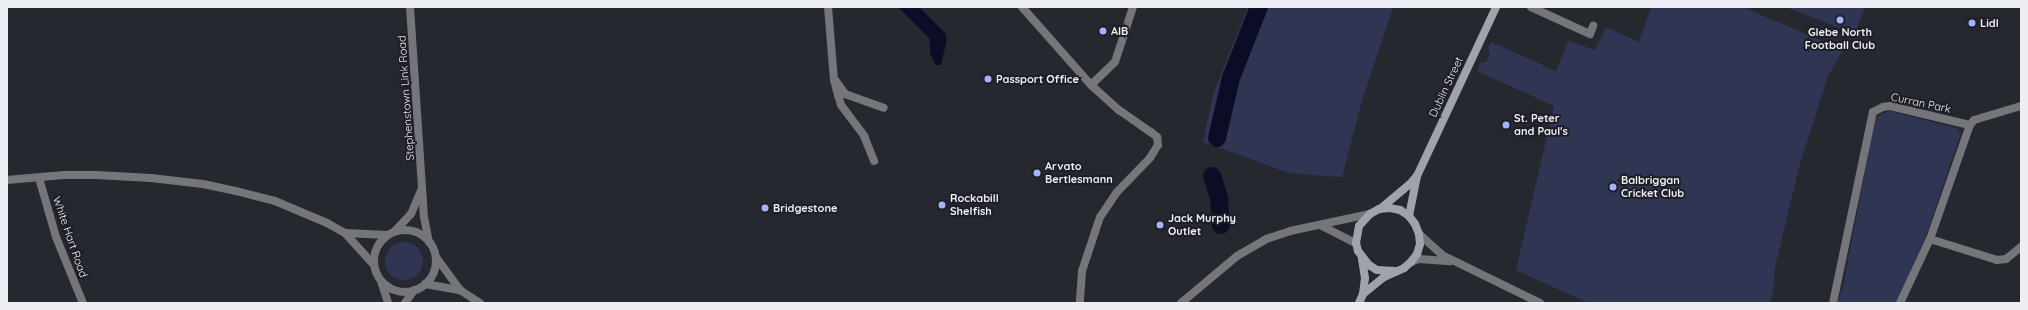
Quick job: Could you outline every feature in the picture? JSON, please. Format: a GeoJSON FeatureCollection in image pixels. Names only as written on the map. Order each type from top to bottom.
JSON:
{"type":"FeatureCollection","features":[{"type":"Feature","properties":{"kind":"main road","name":"Dublin Street"},"geometry":{"type":"LineString","coordinates":[[1408,216],[1417,176],[1496,7]]}},
{"type":"Feature","properties":{"kind":"main road","name":"Dublin Street"},"geometry":{"type":"LineString","coordinates":[[1380,209],[1409,185],[1417,176]]}},
{"type":"Feature","properties":{"kind":"main road"},"geometry":{"type":"LineString","coordinates":[[1359,303],[1363,294],[1366,278],[1362,259],[1356,243],[1359,226],[1370,214],[1380,209],[1390,208],[1400,210],[1415,224],[1419,234],[1420,244],[1417,254],[1404,268],[1384,277],[1363,294]]}},
{"type":"Feature","properties":{"kind":"main road"},"geometry":{"type":"LineString","coordinates":[[1362,259],[1377,270],[1395,271]]}},
{"type":"Feature","properties":{"kind":"street","name":"Stephenstown Link Road"},"geometry":{"type":"LineString","coordinates":[[410,7],[424,217],[429,242]]}},
{"type":"Feature","properties":{"kind":"street"},"geometry":{"type":"LineString","coordinates":[[828,7],[834,77],[841,105],[864,136],[874,161]]}},
{"type":"Feature","properties":{"kind":"street"},"geometry":{"type":"LineString","coordinates":[[1022,7],[1091,85],[1120,110],[1151,132],[1156,137],[1158,145],[1150,158],[1117,192],[1100,217],[1082,271],[1080,303]]}},
{"type":"Feature","properties":{"kind":"street"},"geometry":{"type":"LineString","coordinates":[[1091,85],[1115,62],[1133,7]]}},
{"type":"Feature","properties":{"kind":"street"},"geometry":{"type":"LineString","coordinates":[[1531,7],[1590,34],[1593,26]]}},
{"type":"Feature","properties":{"kind":"street"},"geometry":{"type":"LineString","coordinates":[[834,77],[845,94],[884,108]]}},
{"type":"Feature","properties":{"kind":"street","name":"Curran Park"},"geometry":{"type":"LineString","coordinates":[[1834,303],[1873,112],[1883,107],[1890,106],[1970,125]]}},
{"type":"Feature","properties":{"kind":"street"},"geometry":{"type":"LineString","coordinates":[[1900,303],[1930,239],[1970,125],[1974,120],[2021,106]]}},
{"type":"Feature","properties":{"kind":"street"},"geometry":{"type":"LineString","coordinates":[[7,180],[96,175],[152,178],[203,184],[275,201],[328,223],[346,233],[374,265],[388,303]]}},
{"type":"Feature","properties":{"kind":"street","name":"White Hart Road"},"geometry":{"type":"LineString","coordinates":[[39,178],[56,237],[83,303]]}},
{"type":"Feature","properties":{"kind":"street","name":"Stephenstown Link Road"},"geometry":{"type":"LineString","coordinates":[[392,233],[411,214],[423,187]]}},
{"type":"Feature","properties":{"kind":"street"},"geometry":{"type":"LineString","coordinates":[[1181,303],[1237,256],[1266,239],[1290,231],[1322,226],[1370,214]]}},
{"type":"Feature","properties":{"kind":"street"},"geometry":{"type":"LineString","coordinates":[[1322,226],[1356,243]]}},
{"type":"Feature","properties":{"kind":"street"},"geometry":{"type":"LineString","coordinates":[[346,233],[392,233],[414,231],[429,242],[435,256],[460,290],[480,303]]}},
{"type":"Feature","properties":{"kind":"street"},"geometry":{"type":"LineString","coordinates":[[374,265],[374,256],[377,247],[392,233]]}},
{"type":"Feature","properties":{"kind":"street"},"geometry":{"type":"LineString","coordinates":[[1419,234],[1442,255],[1540,303]]}},
{"type":"Feature","properties":{"kind":"street"},"geometry":{"type":"LineString","coordinates":[[1930,239],[1997,260],[2006,258],[2021,247]]}},
{"type":"Feature","properties":{"kind":"street"},"geometry":{"type":"LineString","coordinates":[[381,281],[396,291],[414,290],[425,284],[433,273],[435,256]]}},
{"type":"Feature","properties":{"kind":"street"},"geometry":{"type":"LineString","coordinates":[[1411,262],[1419,259],[1455,262]]}},
{"type":"Feature","properties":{"kind":"street"},"geometry":{"type":"LineString","coordinates":[[425,284],[460,290]]}},
{"type":"Feature","properties":{"kind":"street"},"geometry":{"type":"LineString","coordinates":[[405,303],[414,290]]}},
{"type":"Feature","properties":{"kind":"shaded area"},"geometry":{"type":"Polygon","coordinates":[[[898,7],[919,7],[945,33],[947,39],[941,65],[936,65],[930,53],[930,39],[898,7]]]}},
{"type":"Feature","properties":{"kind":"shaded area"},"geometry":{"type":"Polygon","coordinates":[[[1248,7],[1393,7],[1362,101],[1342,177],[1289,173],[1203,142],[1213,95],[1248,7]]]}},
{"type":"Feature","properties":{"kind":"shaded area"},"geometry":{"type":"Polygon","coordinates":[[[1651,7],[1743,7],[1843,50],[1828,76],[1799,167],[1775,268],[1773,293],[1770,303],[1588,303],[1516,270],[1554,106],[1477,71],[1480,63],[1486,62],[1490,54],[1488,48],[1491,42],[1556,71],[1568,41],[1595,50],[1606,27],[1639,42],[1651,7]]]}},
{"type":"Feature","properties":{"kind":"shaded area","name":"Glebe North Football Club"},"geometry":{"type":"Polygon","coordinates":[[[1786,7],[1865,7],[1855,34],[1786,7]]]}},
{"type":"Feature","properties":{"kind":"shaded area"},"geometry":{"type":"Polygon","coordinates":[[[1889,111],[1956,128],[1961,133],[1924,242],[1896,303],[1837,303],[1843,287],[1873,129],[1877,117],[1889,111]]]}},
{"type":"Feature","properties":{"kind":"shaded area"},"geometry":{"type":"Polygon","coordinates":[[[400,242],[408,242],[418,247],[422,254],[422,268],[418,275],[408,280],[400,280],[390,275],[388,272],[385,265],[385,257],[390,247],[393,245],[400,242]]]}},
{"type":"Feature","properties":{"kind":"waterway"},"geometry":{"type":"LineString","coordinates":[[1217,138],[1231,78],[1259,7]]}},
{"type":"Feature","properties":{"kind":"waterway"},"geometry":{"type":"LineString","coordinates":[[1212,176],[1219,198],[1221,225]]}},
{"type":"Feature","properties":{"kind":"place","name":"Glebe North Football Club"},"geometry":{"type":"Point","coordinates":[1840,20]}},
{"type":"Feature","properties":{"kind":"place","name":"Lidl"},"geometry":{"type":"Point","coordinates":[1972,23]}},
{"type":"Feature","properties":{"kind":"place","name":"AIB"},"geometry":{"type":"Point","coordinates":[1103,31]}},
{"type":"Feature","properties":{"kind":"place","name":"Passport Office"},"geometry":{"type":"Point","coordinates":[988,79]}},
{"type":"Feature","properties":{"kind":"place","name":"St. Peter and Paul's"},"geometry":{"type":"Point","coordinates":[1506,125]}},
{"type":"Feature","properties":{"kind":"place","name":"Arvato Bertlesmann"},"geometry":{"type":"Point","coordinates":[1037,173]}},
{"type":"Feature","properties":{"kind":"place","name":"Balbriggan Cricket Club"},"geometry":{"type":"Point","coordinates":[1613,187]}},
{"type":"Feature","properties":{"kind":"place","name":"Rockabill Shelfish"},"geometry":{"type":"Point","coordinates":[942,205]}},
{"type":"Feature","properties":{"kind":"place","name":"Bridgestone"},"geometry":{"type":"Point","coordinates":[765,208]}},
{"type":"Feature","properties":{"kind":"place","name":"Jack Murphy Outlet"},"geometry":{"type":"Point","coordinates":[1160,225]}}]}
